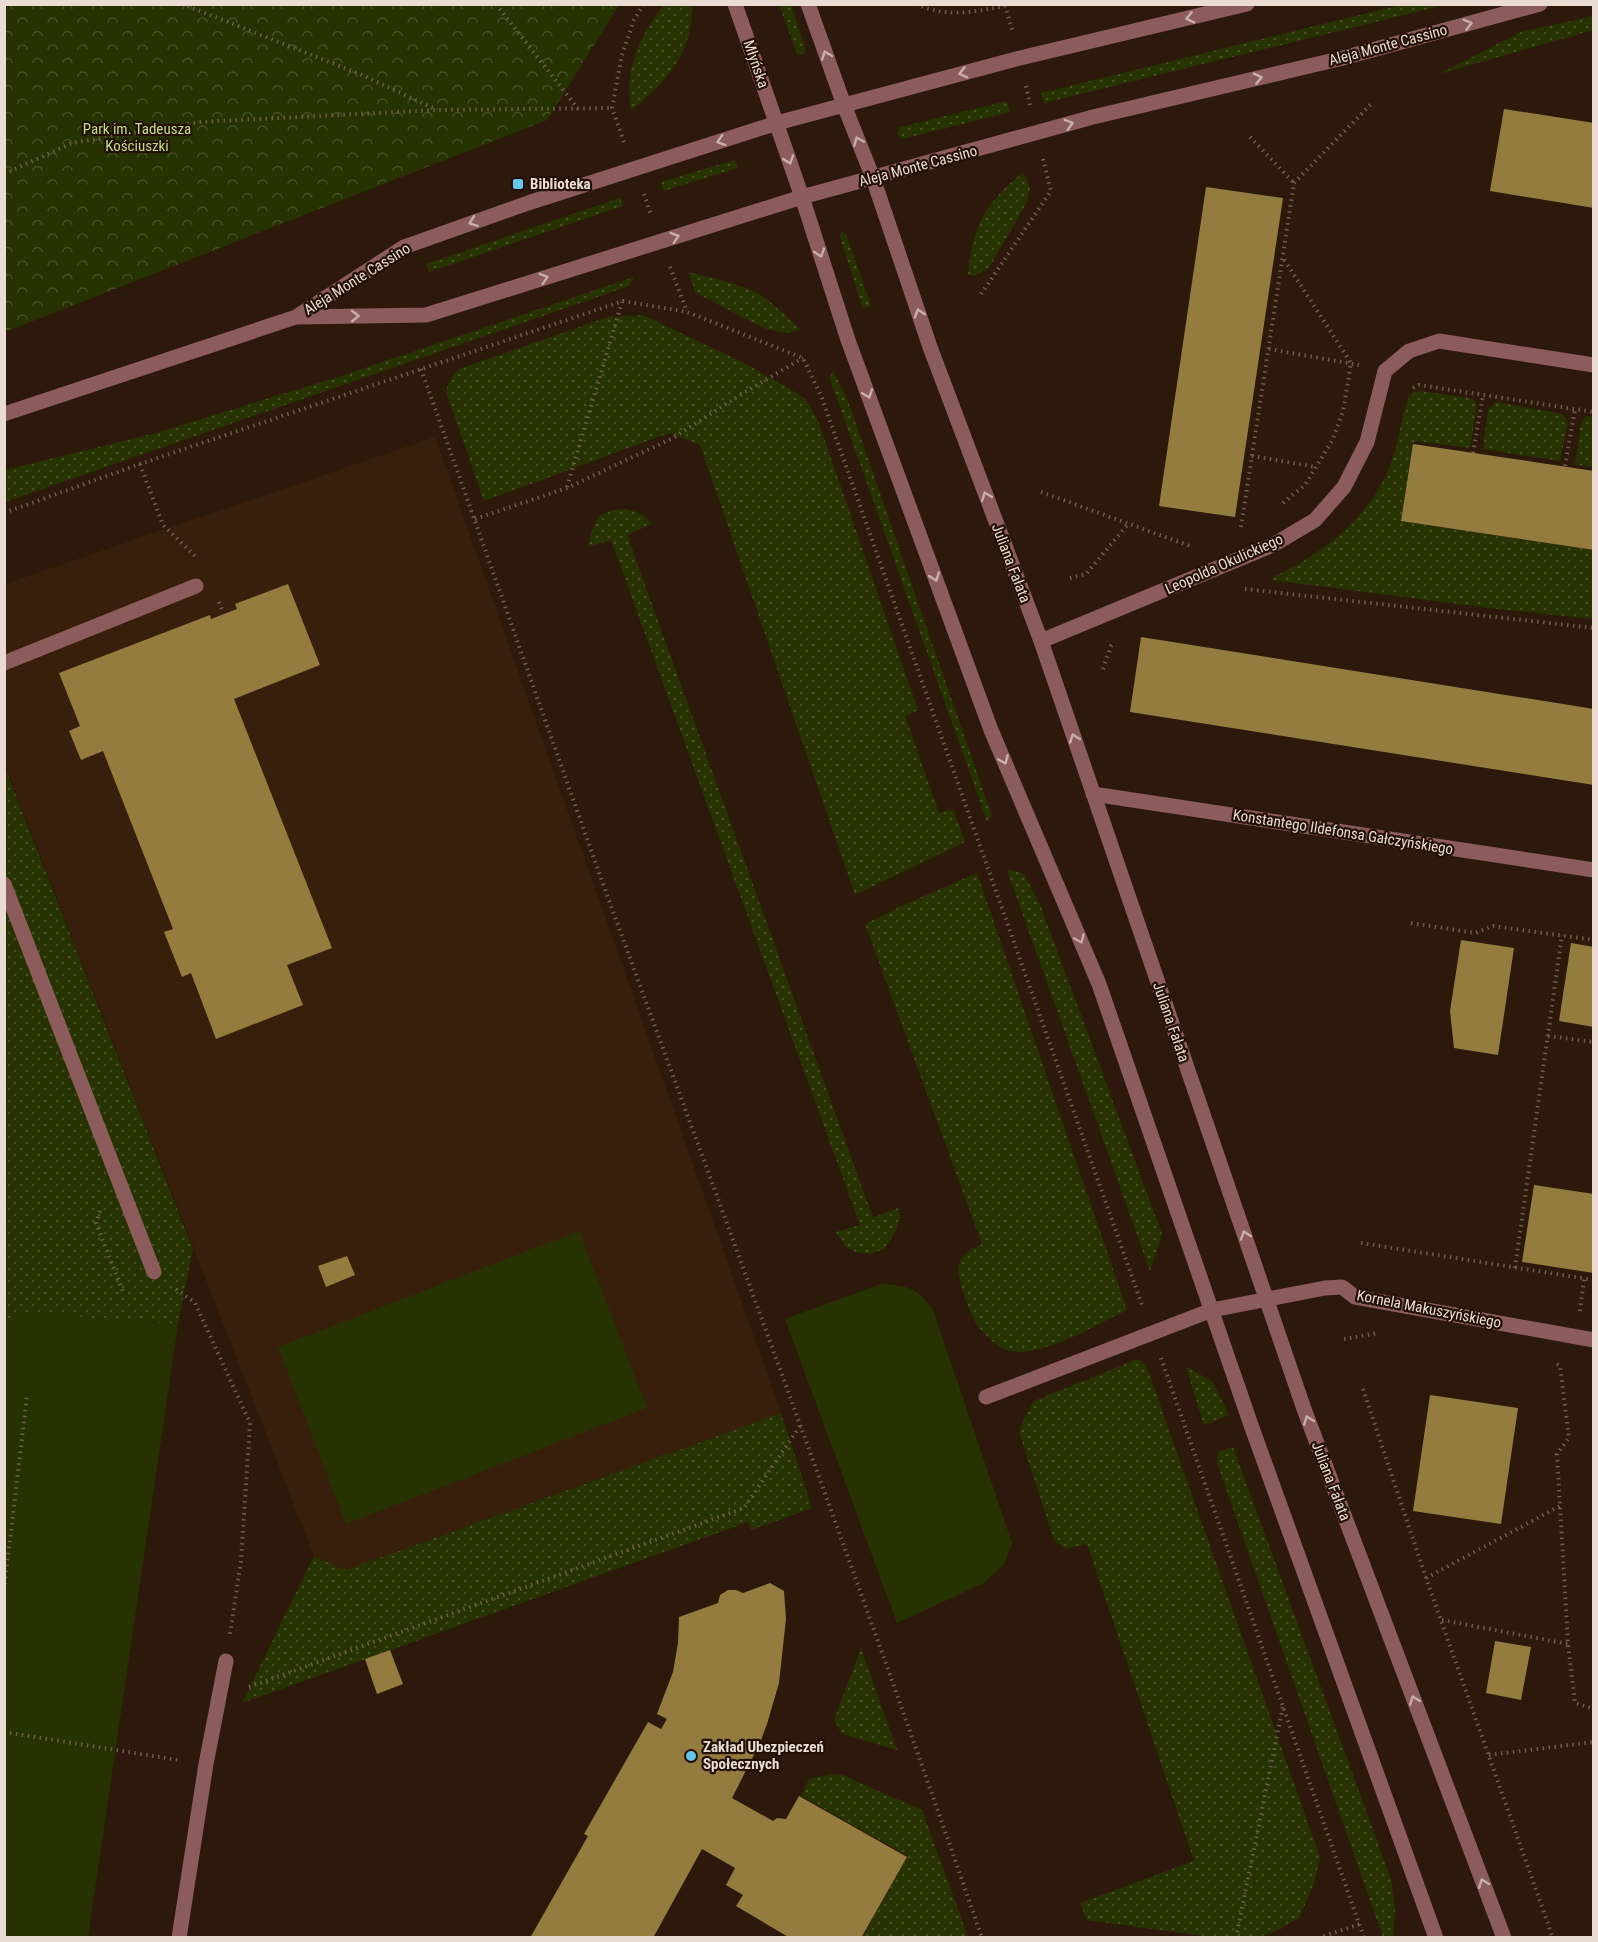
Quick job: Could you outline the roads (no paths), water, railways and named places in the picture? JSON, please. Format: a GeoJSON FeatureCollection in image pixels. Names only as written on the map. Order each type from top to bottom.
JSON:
{"type":"FeatureCollection","features":[{"type":"Feature","properties":{"kind":"street","name":"Młyńska"},"geometry":{"type":"LineString","coordinates":[[735,4],[777,123]]}},
{"type":"Feature","properties":{"kind":"street"},"geometry":{"type":"LineString","coordinates":[[808,4],[844,105]]}},
{"type":"Feature","properties":{"kind":"street","name":"Aleja Monte Cassino"},"geometry":{"type":"LineString","coordinates":[[4,414],[296,316],[404,247],[528,203],[777,123],[1020,58],[1247,4]]}},
{"type":"Feature","properties":{"kind":"street","name":"Aleja Monte Cassino"},"geometry":{"type":"LineString","coordinates":[[296,316],[426,315],[802,197],[1093,117],[1343,58],[1540,4]]}},
{"type":"Feature","properties":{"kind":"street","name":"Juliana Fałata"},"geometry":{"type":"LineString","coordinates":[[844,105],[873,178],[930,347],[1041,641],[1308,1420],[1504,1938]]}},
{"type":"Feature","properties":{"kind":"street"},"geometry":{"type":"LineString","coordinates":[[777,123],[848,339],[987,718],[1099,984],[1251,1425],[1436,1938]]}},
{"type":"Feature","properties":{"kind":"street","name":"Leopolda Okulickiego"},"geometry":{"type":"LineString","coordinates":[[1041,641],[1273,544],[1315,520],[1344,487],[1367,442],[1385,370],[1409,351],[1439,341],[1593,364]]}},
{"type":"Feature","properties":{"kind":"street"},"geometry":{"type":"LineString","coordinates":[[4,663],[196,586]]}},
{"type":"Feature","properties":{"kind":"street","name":"Konstantego Ildefonsa Gałczyńskiego"},"geometry":{"type":"LineString","coordinates":[[1093,794],[1593,870]]}},
{"type":"Feature","properties":{"kind":"street"},"geometry":{"type":"LineString","coordinates":[[4,884],[154,1272]]}},
{"type":"Feature","properties":{"kind":"street","name":"Kornela Makuszyńskiego"},"geometry":{"type":"LineString","coordinates":[[986,1397],[1212,1310],[1325,1288],[1342,1287],[1355,1297],[1593,1340]]}},
{"type":"Feature","properties":{"kind":"street"},"geometry":{"type":"LineString","coordinates":[[179,1938],[206,1764],[225,1661]]}},
{"type":"Feature","properties":{"kind":"place","name":"Biblioteka"},"geometry":{"type":"Point","coordinates":[518,184]}},
{"type":"Feature","properties":{"kind":"place","name":"Zakład Ubezpieczeń Społecznych"},"geometry":{"type":"Point","coordinates":[691,1756]}},
{"type":"Feature","properties":{"kind":"park label","name":"Park im. Tadeusza Kościuszki"},"geometry":{"type":"Point","coordinates":[137,138]}}]}
